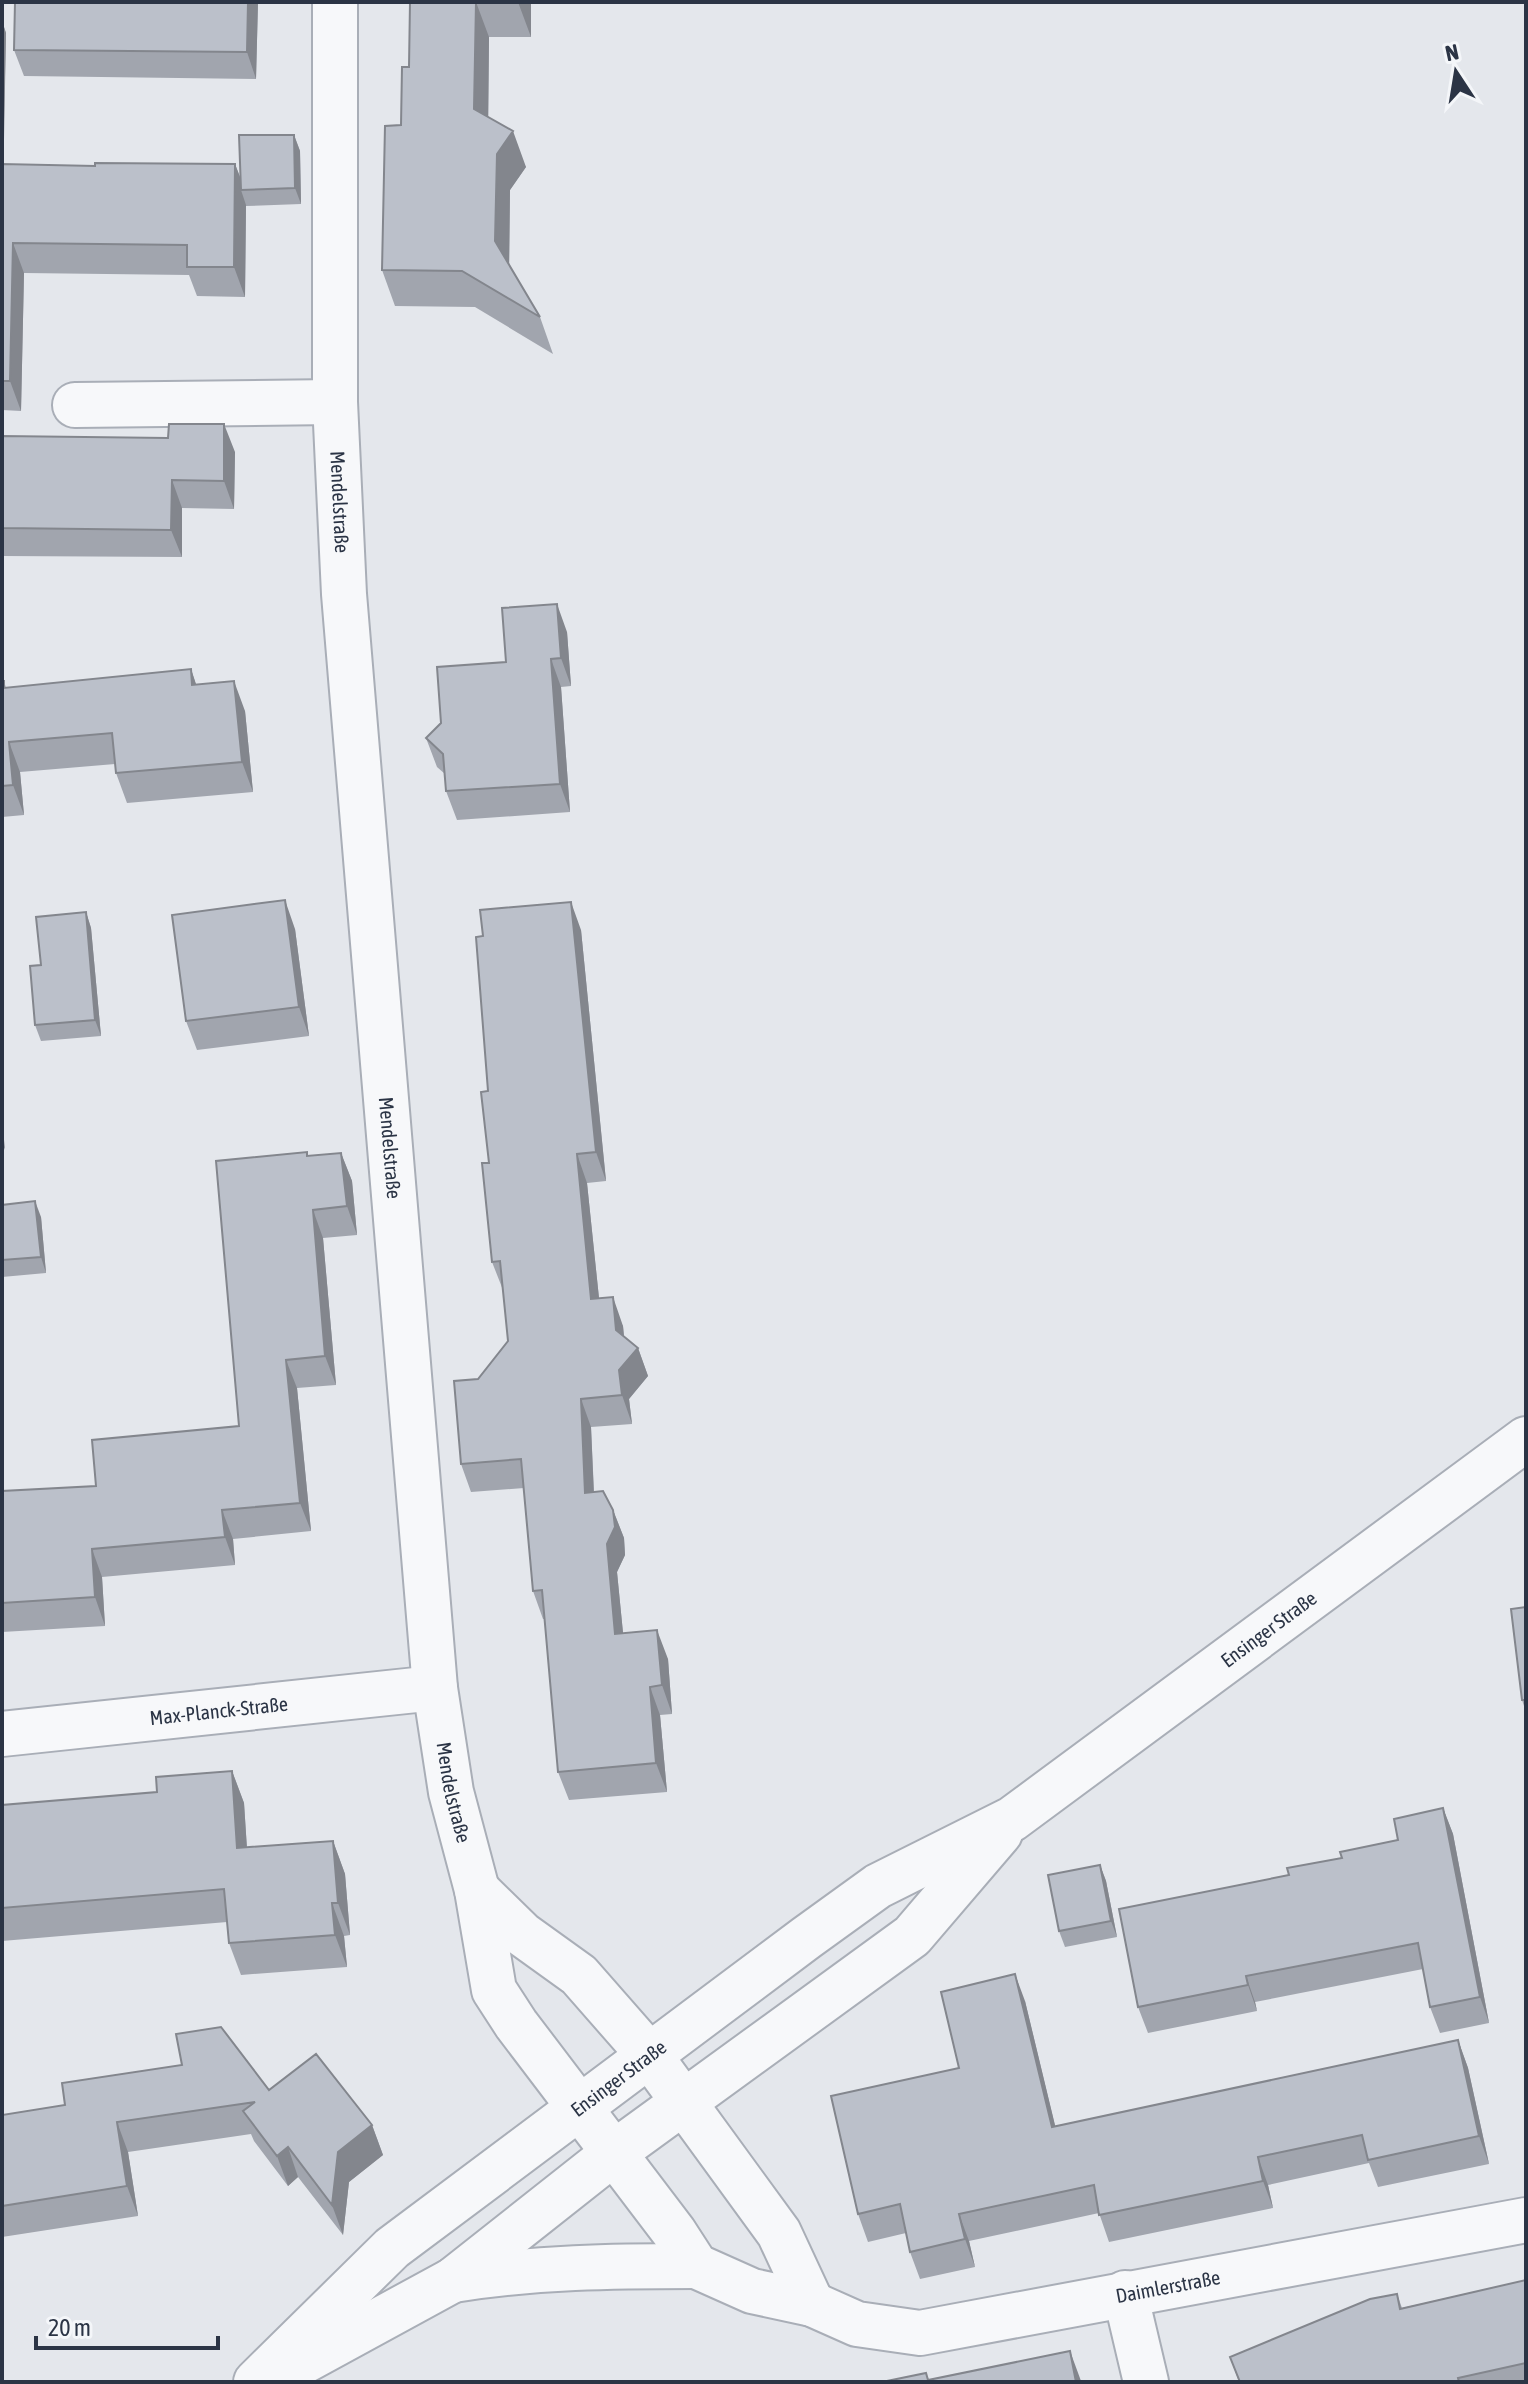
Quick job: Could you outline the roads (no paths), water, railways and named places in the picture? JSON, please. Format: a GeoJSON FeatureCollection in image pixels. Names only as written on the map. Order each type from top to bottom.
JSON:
{"type":"FeatureCollection","features":[{"type":"Feature","properties":{"kind":"street","name":"Mendelstraße"},"geometry":{"type":"LineString","coordinates":[[335,2],[335,402],[345,610],[435,1688],[451,1792],[477,1890],[494,1990],[696,2266]]}},
{"type":"Feature","properties":{"kind":"street"},"geometry":{"type":"LineString","coordinates":[[75,405],[335,402]]}},
{"type":"Feature","properties":{"kind":"street","name":"Ensinger Straße"},"geometry":{"type":"LineString","coordinates":[[256,2382],[392,2248],[578,2107],[878,1886],[1012,1819],[1526,1439]]}},
{"type":"Feature","properties":{"kind":"street","name":"Max-Planck-Straße"},"geometry":{"type":"LineString","coordinates":[[2,1734],[435,1688]]}},
{"type":"Feature","properties":{"kind":"street","name":"Ensinger Straße"},"geometry":{"type":"LineString","coordinates":[[266,2382],[453,2280],[615,2152],[912,1936],[1012,1819]]}},
{"type":"Feature","properties":{"kind":"street"},"geometry":{"type":"LineString","coordinates":[[477,1890],[522,1934],[579,1975],[650,2056],[779,2233],[812,2304]]}},
{"type":"Feature","properties":{"kind":"street","name":"Daimlerstraße"},"geometry":{"type":"LineString","coordinates":[[696,2266],[752,2291],[812,2304],[857,2324],[920,2333],[1526,2220]]}},
{"type":"Feature","properties":{"kind":"street"},"geometry":{"type":"LineString","coordinates":[[453,2280],[493,2273],[586,2267],[696,2266]]}},
{"type":"Feature","properties":{"kind":"street"},"geometry":{"type":"LineString","coordinates":[[1125,2293],[1146,2382]]}}]}
